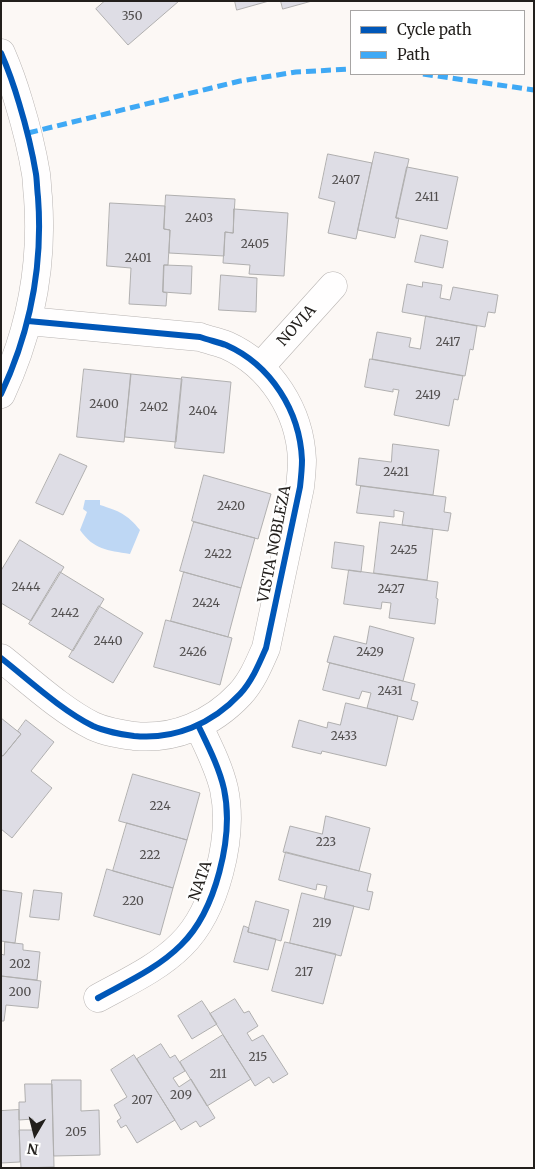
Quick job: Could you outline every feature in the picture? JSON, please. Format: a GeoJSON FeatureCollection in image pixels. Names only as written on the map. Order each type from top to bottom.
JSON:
{"type":"FeatureCollection","features":[{"type":"Feature","properties":{"kind":"street"},"geometry":{"type":"LineString","coordinates":[[1,52],[28,133],[36,174],[40,216],[38,259],[33,301],[10,374],[1,394]]}},
{"type":"Feature","properties":{"kind":"street","name":"NOVIA"},"geometry":{"type":"LineString","coordinates":[[260,367],[333,286]]}},
{"type":"Feature","properties":{"kind":"street","name":"VISTA NOBLEZA"},"geometry":{"type":"LineString","coordinates":[[1,658],[71,714],[94,726],[120,735],[146,737],[173,734],[216,716],[241,694],[256,672],[266,648],[300,487],[302,461],[298,432],[291,409],[278,386],[250,359],[226,345],[200,337],[28,321]]}},
{"type":"Feature","properties":{"kind":"street","name":"NATA"},"geometry":{"type":"LineString","coordinates":[[98,998],[161,963],[182,944],[200,921],[212,895],[224,855],[227,822],[224,788],[213,757],[198,725]]}},
{"type":"Feature","properties":{"kind":"water"},"geometry":{"type":"Polygon","coordinates":[[[85,500],[100,500],[100,505],[122,514],[140,530],[130,554],[102,548],[85,537],[80,530],[87,512],[83,509],[85,500]]]}},
{"type":"Feature","properties":{"kind":"building"},"geometry":{"type":"Polygon","coordinates":[[[105,1],[179,1],[128,45],[96,9],[105,1]]]}},
{"type":"Feature","properties":{"kind":"building"},"geometry":{"type":"Polygon","coordinates":[[[235,1],[269,1],[237,10],[235,1]]]}},
{"type":"Feature","properties":{"kind":"building"},"geometry":{"type":"Polygon","coordinates":[[[281,1],[312,1],[283,9],[281,1]]]}},
{"type":"Feature","properties":{"kind":"building"},"geometry":{"type":"Polygon","coordinates":[[[375,152],[409,159],[396,218],[399,218],[395,238],[358,230],[375,152]]]}},
{"type":"Feature","properties":{"kind":"building"},"geometry":{"type":"Polygon","coordinates":[[[328,154],[372,163],[356,239],[328,233],[335,202],[319,198],[328,154]]]}},
{"type":"Feature","properties":{"kind":"building"},"geometry":{"type":"Polygon","coordinates":[[[407,167],[458,177],[447,229],[396,218],[407,167]]]}},
{"type":"Feature","properties":{"kind":"building"},"geometry":{"type":"Polygon","coordinates":[[[166,195],[235,199],[233,233],[225,232],[224,256],[169,253],[170,230],[164,229],[166,195]]]}},
{"type":"Feature","properties":{"kind":"building"},"geometry":{"type":"Polygon","coordinates":[[[110,203],[165,206],[164,229],[170,230],[168,265],[164,265],[163,292],[167,293],[166,306],[129,304],[131,268],[107,266],[110,203]]]}},
{"type":"Feature","properties":{"kind":"building"},"geometry":{"type":"Polygon","coordinates":[[[234,209],[288,213],[284,276],[249,274],[250,265],[223,263],[225,232],[233,233],[234,209]]]}},
{"type":"Feature","properties":{"kind":"building"},"geometry":{"type":"Polygon","coordinates":[[[421,235],[448,241],[443,268],[415,262],[421,235]]]}},
{"type":"Feature","properties":{"kind":"building"},"geometry":{"type":"Polygon","coordinates":[[[164,265],[192,266],[191,294],[163,292],[164,265]]]}},
{"type":"Feature","properties":{"kind":"building"},"geometry":{"type":"Polygon","coordinates":[[[221,275],[257,278],[256,312],[219,310],[221,275]]]}},
{"type":"Feature","properties":{"kind":"building"},"geometry":{"type":"Polygon","coordinates":[[[423,282],[442,285],[440,298],[450,300],[453,287],[498,295],[495,313],[488,312],[485,327],[402,312],[407,284],[422,287],[423,282]]]}},
{"type":"Feature","properties":{"kind":"building"},"geometry":{"type":"Polygon","coordinates":[[[426,316],[477,326],[473,350],[470,349],[465,376],[372,359],[377,332],[411,338],[409,347],[420,349],[426,316]]]}},
{"type":"Feature","properties":{"kind":"building"},"geometry":{"type":"Polygon","coordinates":[[[370,359],[463,376],[458,400],[454,399],[449,426],[394,415],[399,390],[393,389],[393,392],[365,387],[370,359]]]}},
{"type":"Feature","properties":{"kind":"building"},"geometry":{"type":"Polygon","coordinates":[[[84,369],[131,374],[124,442],[77,437],[84,369]]]}},
{"type":"Feature","properties":{"kind":"building"},"geometry":{"type":"Polygon","coordinates":[[[131,374],[182,379],[176,442],[125,437],[131,374]]]}},
{"type":"Feature","properties":{"kind":"building"},"geometry":{"type":"Polygon","coordinates":[[[182,377],[231,382],[224,453],[175,448],[182,377]]]}},
{"type":"Feature","properties":{"kind":"building"},"geometry":{"type":"Polygon","coordinates":[[[393,444],[439,450],[433,495],[356,485],[359,458],[391,462],[393,444]]]}},
{"type":"Feature","properties":{"kind":"building"},"geometry":{"type":"Polygon","coordinates":[[[60,454],[87,466],[63,515],[36,503],[60,454]]]}},
{"type":"Feature","properties":{"kind":"building"},"geometry":{"type":"Polygon","coordinates":[[[204,475],[271,494],[258,539],[192,521],[204,475]]]}},
{"type":"Feature","properties":{"kind":"building"},"geometry":{"type":"Polygon","coordinates":[[[361,486],[446,497],[444,512],[451,513],[448,531],[402,525],[404,512],[394,510],[394,517],[357,513],[361,486]]]}},
{"type":"Feature","properties":{"kind":"building"},"geometry":{"type":"Polygon","coordinates":[[[194,522],[255,538],[241,588],[180,571],[194,522]]]}},
{"type":"Feature","properties":{"kind":"building"},"geometry":{"type":"Polygon","coordinates":[[[380,522],[433,529],[427,580],[374,573],[380,522]]]}},
{"type":"Feature","properties":{"kind":"building"},"geometry":{"type":"Polygon","coordinates":[[[20,540],[64,567],[31,621],[1,603],[1,571],[20,540]]]}},
{"type":"Feature","properties":{"kind":"building"},"geometry":{"type":"Polygon","coordinates":[[[335,542],[364,546],[361,572],[332,568],[335,542]]]}},
{"type":"Feature","properties":{"kind":"building"},"geometry":{"type":"Polygon","coordinates":[[[349,570],[438,582],[435,624],[389,618],[391,603],[382,602],[381,609],[344,604],[349,570]]]}},
{"type":"Feature","properties":{"kind":"building"},"geometry":{"type":"Polygon","coordinates":[[[60,572],[104,599],[73,651],[29,624],[60,572]]]}},
{"type":"Feature","properties":{"kind":"building"},"geometry":{"type":"Polygon","coordinates":[[[184,572],[241,588],[228,637],[171,621],[184,572]]]}},
{"type":"Feature","properties":{"kind":"building"},"geometry":{"type":"Polygon","coordinates":[[[99,606],[143,633],[113,683],[69,657],[99,606]]]}},
{"type":"Feature","properties":{"kind":"building"},"geometry":{"type":"Polygon","coordinates":[[[166,620],[232,638],[220,685],[154,667],[166,620]]]}},
{"type":"Feature","properties":{"kind":"building"},"geometry":{"type":"Polygon","coordinates":[[[370,626],[414,638],[403,681],[327,662],[334,636],[366,644],[370,626]]]}},
{"type":"Feature","properties":{"kind":"building"},"geometry":{"type":"Polygon","coordinates":[[[330,663],[415,684],[411,700],[418,702],[413,720],[367,708],[371,693],[362,691],[359,699],[323,690],[330,663]]]}},
{"type":"Feature","properties":{"kind":"building"},"geometry":{"type":"Polygon","coordinates":[[[346,703],[398,716],[386,766],[322,751],[321,754],[292,747],[299,720],[327,728],[328,722],[340,725],[346,703]]]}},
{"type":"Feature","properties":{"kind":"building"},"geometry":{"type":"Polygon","coordinates":[[[1,718],[21,734],[3,756],[1,755],[1,718]]]}},
{"type":"Feature","properties":{"kind":"building"},"geometry":{"type":"Polygon","coordinates":[[[26,720],[54,742],[31,771],[52,788],[12,838],[1,829],[1,755],[3,756],[21,734],[18,731],[26,720]]]}},
{"type":"Feature","properties":{"kind":"building"},"geometry":{"type":"Polygon","coordinates":[[[133,774],[200,793],[187,840],[119,821],[133,774]]]}},
{"type":"Feature","properties":{"kind":"building"},"geometry":{"type":"Polygon","coordinates":[[[326,816],[370,828],[359,871],[283,852],[290,826],[322,834],[326,816]]]}},
{"type":"Feature","properties":{"kind":"building"},"geometry":{"type":"Polygon","coordinates":[[[127,823],[187,840],[173,888],[113,871],[127,823]]]}},
{"type":"Feature","properties":{"kind":"building"},"geometry":{"type":"Polygon","coordinates":[[[286,852],[371,874],[367,891],[373,892],[369,910],[324,899],[327,886],[317,884],[316,890],[279,880],[286,852]]]}},
{"type":"Feature","properties":{"kind":"building"},"geometry":{"type":"Polygon","coordinates":[[[107,869],[173,888],[160,935],[94,916],[107,869]]]}},
{"type":"Feature","properties":{"kind":"building"},"geometry":{"type":"Polygon","coordinates":[[[1,890],[22,893],[15,943],[1,941],[1,890]]]}},
{"type":"Feature","properties":{"kind":"building"},"geometry":{"type":"Polygon","coordinates":[[[34,890],[62,893],[59,920],[30,917],[34,890]]]}},
{"type":"Feature","properties":{"kind":"building"},"geometry":{"type":"Polygon","coordinates":[[[302,893],[354,906],[341,956],[290,943],[302,893]]]}},
{"type":"Feature","properties":{"kind":"building"},"geometry":{"type":"Polygon","coordinates":[[[256,901],[289,910],[281,941],[248,932],[256,901]]]}},
{"type":"Feature","properties":{"kind":"building"},"geometry":{"type":"Polygon","coordinates":[[[244,926],[249,928],[248,932],[276,939],[268,970],[234,962],[244,926]]]}},
{"type":"Feature","properties":{"kind":"building"},"geometry":{"type":"Polygon","coordinates":[[[5,942],[23,944],[23,950],[40,952],[37,980],[1,976],[1,954],[4,955],[5,942]]]}},
{"type":"Feature","properties":{"kind":"building"},"geometry":{"type":"Polygon","coordinates":[[[285,942],[336,954],[323,1004],[272,991],[285,942]]]}},
{"type":"Feature","properties":{"kind":"building"},"geometry":{"type":"Polygon","coordinates":[[[1,976],[41,981],[38,1008],[6,1005],[4,1021],[1,1021],[1,976]]]}},
{"type":"Feature","properties":{"kind":"building"},"geometry":{"type":"Polygon","coordinates":[[[235,999],[244,1013],[249,1011],[258,1026],[247,1033],[252,1041],[263,1035],[288,1074],[273,1083],[269,1077],[255,1086],[210,1014],[235,999]]]}},
{"type":"Feature","properties":{"kind":"building"},"geometry":{"type":"Polygon","coordinates":[[[202,1001],[217,1024],[192,1039],[178,1016],[202,1001]]]}},
{"type":"Feature","properties":{"kind":"building"},"geometry":{"type":"Polygon","coordinates":[[[223,1035],[251,1079],[207,1106],[180,1062],[223,1035]]]}},
{"type":"Feature","properties":{"kind":"building"},"geometry":{"type":"Polygon","coordinates":[[[161,1044],[170,1058],[175,1055],[185,1071],[173,1078],[179,1087],[191,1079],[215,1118],[200,1127],[196,1121],[181,1130],[137,1059],[161,1044]]]}},
{"type":"Feature","properties":{"kind":"building"},"geometry":{"type":"Polygon","coordinates":[[[134,1055],[175,1120],[137,1143],[126,1125],[121,1128],[117,1121],[121,1118],[114,1105],[127,1097],[111,1070],[134,1055]]]}},
{"type":"Feature","properties":{"kind":"building"},"geometry":{"type":"Polygon","coordinates":[[[52,1080],[81,1080],[81,1111],[99,1110],[100,1155],[54,1156],[52,1080]]]}},
{"type":"Feature","properties":{"kind":"building"},"geometry":{"type":"Polygon","coordinates":[[[25,1084],[52,1084],[54,1167],[21,1168],[19,1130],[33,1130],[33,1119],[19,1120],[19,1102],[25,1102],[25,1084]]]}},
{"type":"Feature","properties":{"kind":"building"},"geometry":{"type":"Polygon","coordinates":[[[19,1110],[20,1162],[1,1163],[1,1111],[19,1110]]]}},
{"type":"Feature","properties":{"kind":"marked path"},"geometry":{"type":"LineString","coordinates":[[28,133],[240,81],[296,72],[350,69]]}},
{"type":"Feature","properties":{"kind":"marked path"},"geometry":{"type":"LineString","coordinates":[[430,75],[534,90]]}},
{"type":"Feature","properties":{"kind":"cycle path"},"geometry":{"type":"LineString","coordinates":[[1,53],[17,97],[31,147],[36,177],[39,222],[36,272],[27,322],[20,346],[1,394]]}},
{"type":"Feature","properties":{"kind":"cycle path"},"geometry":{"type":"LineString","coordinates":[[1,658],[69,712],[103,730],[149,737],[178,732],[205,722],[229,705],[240,694],[255,672],[266,648],[300,487],[302,460],[300,442],[296,424],[289,407],[269,377],[242,354],[226,345],[200,337],[28,321]]}},
{"type":"Feature","properties":{"kind":"cycle path"},"geometry":{"type":"LineString","coordinates":[[98,998],[142,974],[162,961],[181,945],[204,913],[213,893],[224,850],[226,808],[224,789],[219,773],[198,725]]}}]}
